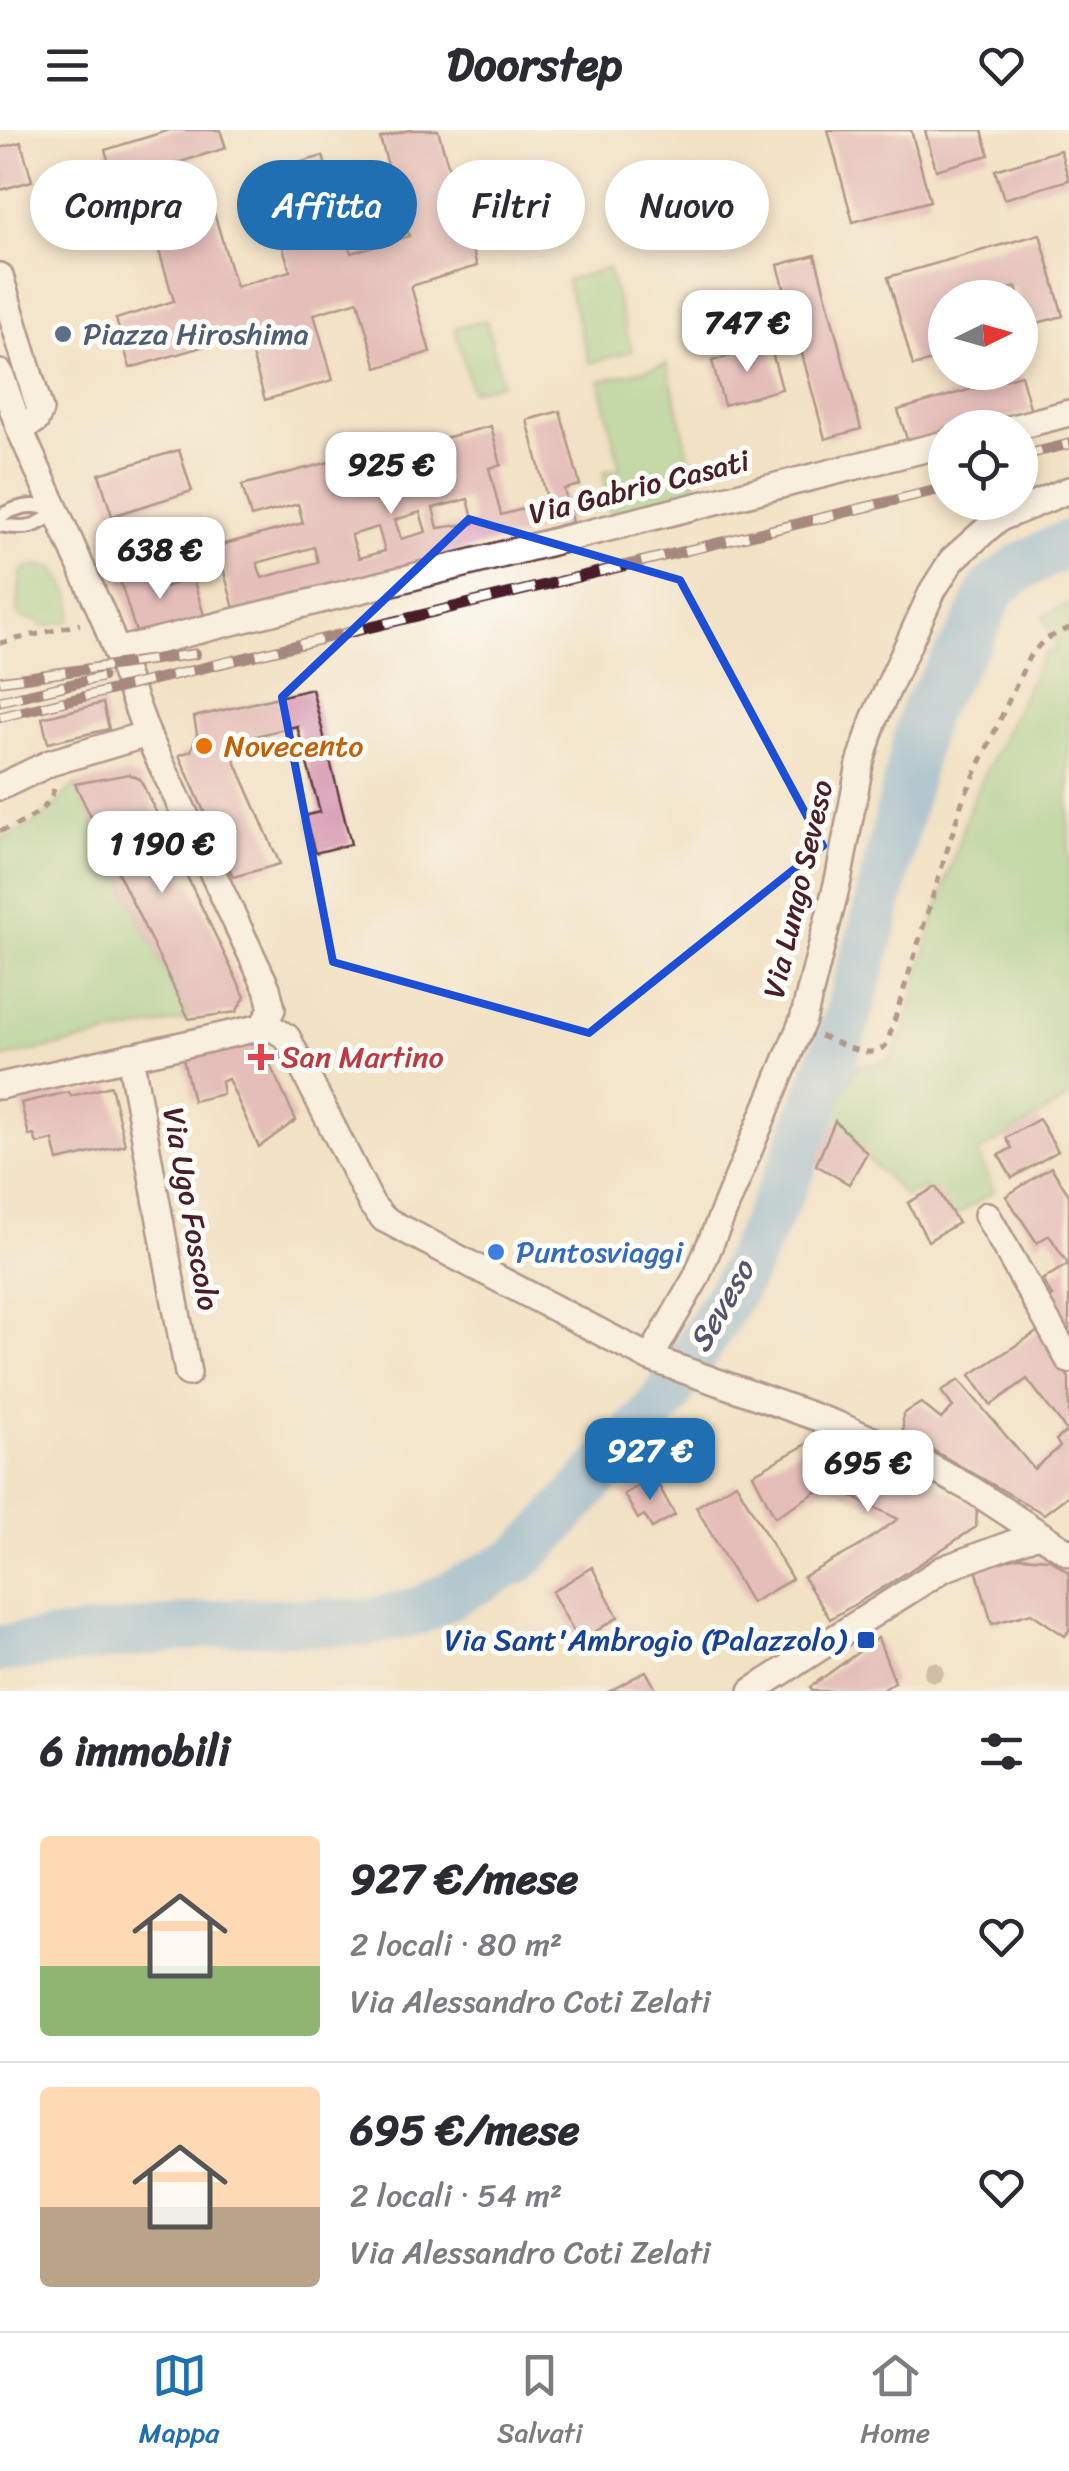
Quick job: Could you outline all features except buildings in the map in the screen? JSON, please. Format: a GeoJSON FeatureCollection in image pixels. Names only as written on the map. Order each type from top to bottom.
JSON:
{"type":"FeatureCollection","features":[{"type":"Feature","properties":{"kind":"street"},"geometry":{"type":"LineString","coordinates":[[0,276],[40,410],[36,420],[20,430]]}},
{"type":"Feature","properties":{"kind":"street"},"geometry":{"type":"LineString","coordinates":[[0,372],[20,430],[104,618],[121,672],[267,988],[272,1009],[262,1026]]}},
{"type":"Feature","properties":{"kind":"street"},"geometry":{"type":"LineString","coordinates":[[1038,421],[1069,413]]}},
{"type":"Feature","properties":{"kind":"street","name":"Via Gabrio Casati"},"geometry":{"type":"LineString","coordinates":[[116,651],[928,448]]}},
{"type":"Feature","properties":{"kind":"street","name":"Via Lungo Seveso"},"geometry":{"type":"LineString","coordinates":[[656,1361],[696,1278],[803,1020],[839,876],[860,764],[874,719],[933,590],[952,560],[998,519],[1069,490]]}},
{"type":"Feature","properties":{"kind":"street"},"geometry":{"type":"LineString","coordinates":[[0,787],[50,763],[148,734]]}},
{"type":"Feature","properties":{"kind":"street"},"geometry":{"type":"LineString","coordinates":[[0,1086],[262,1026],[272,1028],[287,1038],[372,1206],[384,1219],[656,1361],[838,1425],[908,1455],[1057,1540]]}},
{"type":"Feature","properties":{"kind":"street","name":"Via Ugo Foscolo"},"geometry":{"type":"LineString","coordinates":[[130,1056],[188,1373]]}},
{"type":"Feature","properties":{"kind":"street"},"geometry":{"type":"LineString","coordinates":[[987,1215],[1069,1360]]}},
{"type":"Feature","properties":{"kind":"street"},"geometry":{"type":"LineString","coordinates":[[752,1691],[943,1569],[1057,1540]]}},
{"type":"Feature","properties":{"kind":"lane"},"geometry":{"type":"LineString","coordinates":[[0,516],[30,505],[55,511],[42,524],[26,528],[0,525]]}},
{"type":"Feature","properties":{"kind":"path"},"geometry":{"type":"LineString","coordinates":[[0,644],[104,618]]}},
{"type":"Feature","properties":{"kind":"path"},"geometry":{"type":"LineString","coordinates":[[816,1035],[871,1054],[880,1052],[887,1044],[962,802],[1029,657],[1044,640],[1069,628]]}},
{"type":"Feature","properties":{"kind":"path"},"geometry":{"type":"LineString","coordinates":[[0,831],[34,816],[52,796],[54,778],[50,763]]}},
{"type":"Feature","properties":{"kind":"highlighted area"},"geometry":{"type":"Polygon","coordinates":[[[469,519],[680,580],[823,846],[589,1033],[333,962],[282,697],[469,519]]]}},
{"type":"Feature","properties":{"kind":"green space"},"geometry":{"type":"Polygon","coordinates":[[[608,268],[632,351],[590,363],[566,280],[608,268]]]}},
{"type":"Feature","properties":{"kind":"green space"},"geometry":{"type":"Polygon","coordinates":[[[486,320],[502,383],[471,391],[455,328],[486,320]]]}},
{"type":"Feature","properties":{"kind":"green space"},"geometry":{"type":"Polygon","coordinates":[[[667,364],[699,496],[614,517],[605,503],[604,472],[620,467],[599,381],[667,364]]]}},
{"type":"Feature","properties":{"kind":"green space"},"geometry":{"type":"Polygon","coordinates":[[[27,567],[55,569],[67,587],[72,606],[70,621],[42,627],[37,620],[20,618],[17,612],[21,573],[27,567]]]}},
{"type":"Feature","properties":{"kind":"green space"},"geometry":{"type":"Polygon","coordinates":[[[1069,603],[1069,1098],[978,1153],[994,1191],[948,1221],[926,1188],[905,1196],[828,1127],[857,1065],[876,1064],[891,1057],[904,1032],[933,922],[972,800],[1043,654],[1057,649],[1043,616],[1069,603]]]}},
{"type":"Feature","properties":{"kind":"green space"},"geometry":{"type":"Polygon","coordinates":[[[75,784],[189,1019],[0,1058],[0,838],[42,817],[75,784]]]}},
{"type":"Feature","properties":{"kind":"waterway","name":"Seveso"},"geometry":{"type":"LineString","coordinates":[[0,1649],[243,1621],[366,1623],[419,1611],[519,1559],[542,1537],[665,1400],[738,1281],[792,1167],[846,1021],[871,935],[923,713],[972,633],[993,588],[1022,566],[1069,543]]}},
{"type":"Feature","properties":{"kind":"railway"},"geometry":{"type":"LineString","coordinates":[[1038,452],[1069,444]]}},
{"type":"Feature","properties":{"kind":"railway"},"geometry":{"type":"LineString","coordinates":[[0,717],[928,492]]}},
{"type":"Feature","properties":{"kind":"railway"},"geometry":{"type":"LineString","coordinates":[[0,681],[195,654]]}},
{"type":"Feature","properties":{"kind":"railway"},"geometry":{"type":"LineString","coordinates":[[0,701],[102,677]]}},
{"type":"Feature","properties":{"kind":"place","name":"Piazza Hiroshima"},"geometry":{"type":"Point","coordinates":[63,334]}},
{"type":"Feature","properties":{"kind":"place","name":"Novecento"},"geometry":{"type":"Point","coordinates":[204,746]}},
{"type":"Feature","properties":{"kind":"place","name":"San Martino"},"geometry":{"type":"Point","coordinates":[261,1057]}},
{"type":"Feature","properties":{"kind":"place","name":"Puntosviaggi"},"geometry":{"type":"Point","coordinates":[496,1252]}},
{"type":"Feature","properties":{"kind":"place","name":"Via Sant'Ambrogio (Palazzolo)"},"geometry":{"type":"Point","coordinates":[866,1640]}}]}
